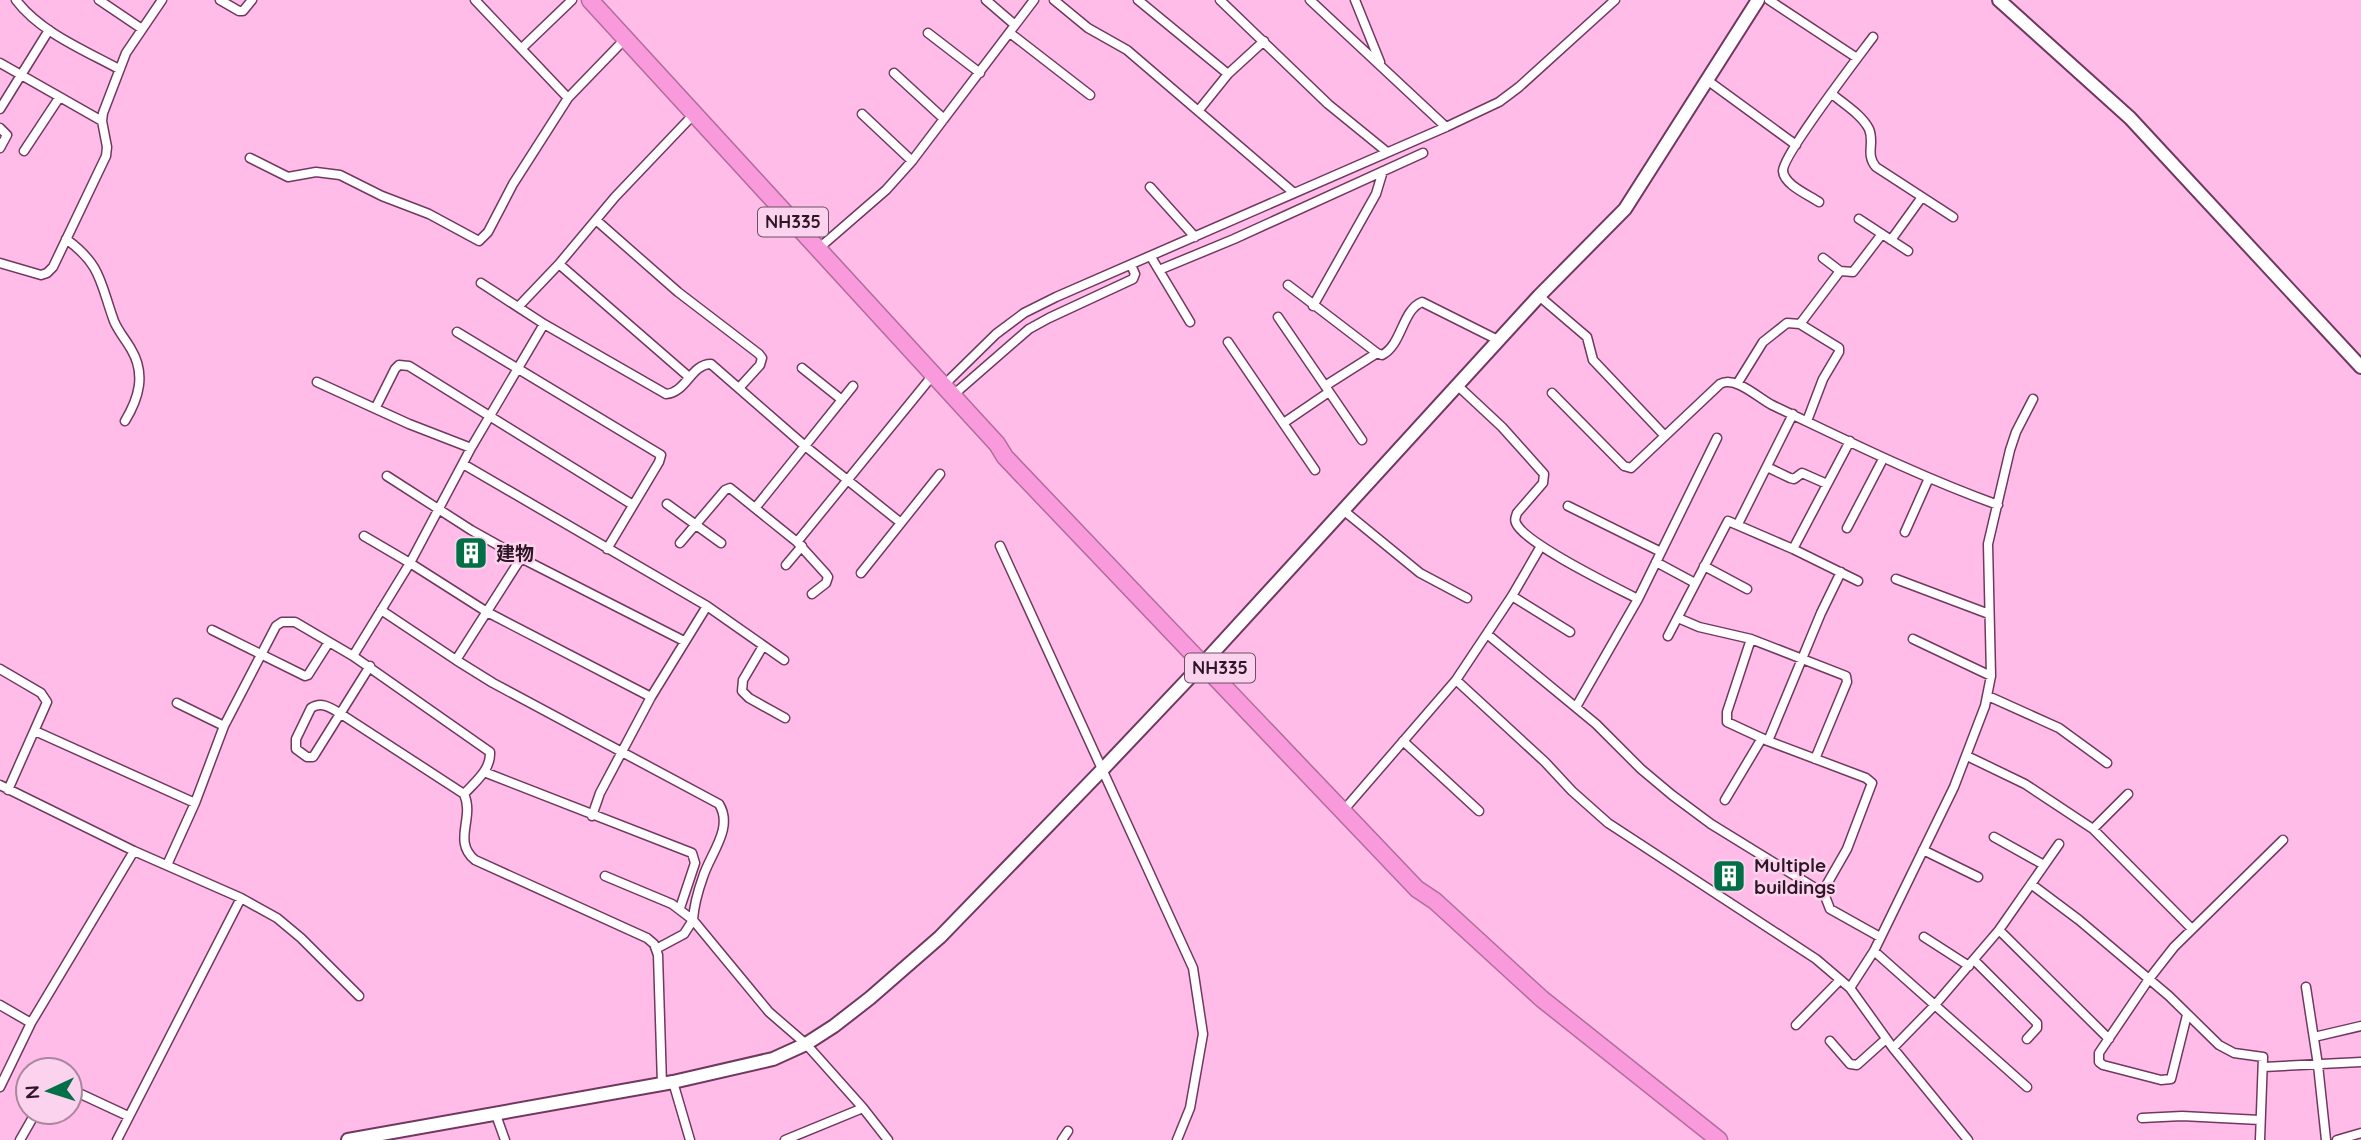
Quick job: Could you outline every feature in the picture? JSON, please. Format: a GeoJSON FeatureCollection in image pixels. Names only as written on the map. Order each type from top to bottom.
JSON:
{"type":"FeatureCollection","features":[{"type":"Feature","properties":{"kind":"highway","name":"NH335"},"geometry":{"type":"LineString","coordinates":[[590,0],[997,444],[1005,457],[1349,804],[1429,890],[1435,901]]}},
{"type":"Feature","properties":{"kind":"highway","name":"NH335"},"geometry":{"type":"LineString","coordinates":[[1205,660],[1417,889],[1435,901],[1542,999],[1719,1140]]}},
{"type":"Feature","properties":{"kind":"street"},"geometry":{"type":"LineString","coordinates":[[16,0],[50,30],[119,69]]}},
{"type":"Feature","properties":{"kind":"street"},"geometry":{"type":"LineString","coordinates":[[99,0],[142,29]]}},
{"type":"Feature","properties":{"kind":"street"},"geometry":{"type":"LineString","coordinates":[[0,263],[34,274],[47,273],[53,267],[106,156],[102,121],[119,69],[162,0]]}},
{"type":"Feature","properties":{"kind":"street"},"geometry":{"type":"LineString","coordinates":[[220,0],[239,11],[247,8],[252,0]]}},
{"type":"Feature","properties":{"kind":"street"},"geometry":{"type":"LineString","coordinates":[[475,0],[568,98]]}},
{"type":"Feature","properties":{"kind":"street"},"geometry":{"type":"LineString","coordinates":[[522,48],[572,0]]}},
{"type":"Feature","properties":{"kind":"street"},"geometry":{"type":"LineString","coordinates":[[986,0],[1013,29],[1090,95]]}},
{"type":"Feature","properties":{"kind":"street"},"geometry":{"type":"LineString","coordinates":[[818,249],[886,190],[912,161],[1034,0]]}},
{"type":"Feature","properties":{"kind":"street"},"geometry":{"type":"LineString","coordinates":[[1054,0],[1088,28],[1127,50],[1294,193]]}},
{"type":"Feature","properties":{"kind":"street"},"geometry":{"type":"LineString","coordinates":[[1138,0],[1227,74]]}},
{"type":"Feature","properties":{"kind":"street"},"geometry":{"type":"LineString","coordinates":[[1220,0],[1328,104],[1387,152]]}},
{"type":"Feature","properties":{"kind":"street"},"geometry":{"type":"LineString","coordinates":[[1310,0],[1446,127]]}},
{"type":"Feature","properties":{"kind":"street"},"geometry":{"type":"LineString","coordinates":[[1355,0],[1381,65]]}},
{"type":"Feature","properties":{"kind":"street"},"geometry":{"type":"LineString","coordinates":[[786,565],[849,480],[996,334],[1024,313],[1489,107],[1509,94],[1615,0]]}},
{"type":"Feature","properties":{"kind":"street"},"geometry":{"type":"LineString","coordinates":[[348,1140],[668,1083],[773,1059],[806,1044],[870,998],[940,937],[1101,771],[1539,296],[1625,209],[1758,0]]}},
{"type":"Feature","properties":{"kind":"street"},"geometry":{"type":"LineString","coordinates":[[1769,0],[1857,58]]}},
{"type":"Feature","properties":{"kind":"street"},"geometry":{"type":"LineString","coordinates":[[1999,0],[2130,118],[2361,367]]}},
{"type":"Feature","properties":{"kind":"street"},"geometry":{"type":"LineString","coordinates":[[0,109],[50,30]]}},
{"type":"Feature","properties":{"kind":"street"},"geometry":{"type":"LineString","coordinates":[[928,33],[980,73]]}},
{"type":"Feature","properties":{"kind":"street"},"geometry":{"type":"LineString","coordinates":[[1819,202],[1788,181],[1783,174],[1783,167],[1873,37]]}},
{"type":"Feature","properties":{"kind":"street"},"geometry":{"type":"LineString","coordinates":[[250,158],[288,177],[316,172],[340,174],[479,240],[488,232],[513,184],[568,98],[626,38]]}},
{"type":"Feature","properties":{"kind":"street"},"geometry":{"type":"LineString","coordinates":[[1199,110],[1227,74],[1264,41]]}},
{"type":"Feature","properties":{"kind":"street"},"geometry":{"type":"LineString","coordinates":[[0,62],[102,121]]}},
{"type":"Feature","properties":{"kind":"street"},"geometry":{"type":"LineString","coordinates":[[894,73],[944,119]]}},
{"type":"Feature","properties":{"kind":"street"},"geometry":{"type":"LineString","coordinates":[[1707,80],[1796,145]]}},
{"type":"Feature","properties":{"kind":"street"},"geometry":{"type":"LineString","coordinates":[[1832,94],[1864,122],[1870,131],[1871,161],[1953,218]]}},
{"type":"Feature","properties":{"kind":"street"},"geometry":{"type":"LineString","coordinates":[[24,151],[59,98]]}},
{"type":"Feature","properties":{"kind":"street"},"geometry":{"type":"LineString","coordinates":[[519,306],[695,113]]}},
{"type":"Feature","properties":{"kind":"street"},"geometry":{"type":"LineString","coordinates":[[862,114],[912,161]]}},
{"type":"Feature","properties":{"kind":"street"},"geometry":{"type":"LineString","coordinates":[[0,128],[7,135],[0,148]]}},
{"type":"Feature","properties":{"kind":"street"},"geometry":{"type":"LineString","coordinates":[[1158,270],[1234,239],[1423,153]]}},
{"type":"Feature","properties":{"kind":"street"},"geometry":{"type":"LineString","coordinates":[[1313,306],[1376,194],[1383,171]]}},
{"type":"Feature","properties":{"kind":"street"},"geometry":{"type":"LineString","coordinates":[[1150,187],[1195,237]]}},
{"type":"Feature","properties":{"kind":"street"},"geometry":{"type":"LineString","coordinates":[[1891,240],[1922,197]]}},
{"type":"Feature","properties":{"kind":"street"},"geometry":{"type":"LineString","coordinates":[[1859,219],[1908,251]]}},
{"type":"Feature","properties":{"kind":"street"},"geometry":{"type":"LineString","coordinates":[[596,220],[678,292],[759,354],[762,361],[760,365],[739,388]]}},
{"type":"Feature","properties":{"kind":"street"},"geometry":{"type":"LineString","coordinates":[[1823,258],[1840,271],[1853,272],[1882,234]]}},
{"type":"Feature","properties":{"kind":"street"},"geometry":{"type":"LineString","coordinates":[[66,239],[93,263],[103,284],[115,323],[133,352],[139,371],[140,390],[125,421]]}},
{"type":"Feature","properties":{"kind":"street"},"geometry":{"type":"LineString","coordinates":[[1151,257],[1190,322]]}},
{"type":"Feature","properties":{"kind":"street"},"geometry":{"type":"LineString","coordinates":[[559,264],[689,377]]}},
{"type":"Feature","properties":{"kind":"street"},"geometry":{"type":"LineString","coordinates":[[943,386],[1029,329],[1133,279],[1135,274],[1132,265]]}},
{"type":"Feature","properties":{"kind":"street"},"geometry":{"type":"LineString","coordinates":[[1800,324],[1840,271]]}},
{"type":"Feature","properties":{"kind":"street"},"geometry":{"type":"LineString","coordinates":[[481,283],[544,324],[666,394],[678,390],[702,365],[710,364],[805,446],[901,523]]}},
{"type":"Feature","properties":{"kind":"street"},"geometry":{"type":"LineString","coordinates":[[1288,285],[1382,355],[1391,348],[1414,307],[1422,302],[1498,340]]}},
{"type":"Feature","properties":{"kind":"street"},"geometry":{"type":"LineString","coordinates":[[1539,296],[1587,337],[1593,360],[1665,436]]}},
{"type":"Feature","properties":{"kind":"street"},"geometry":{"type":"LineString","coordinates":[[1278,317],[1362,440]]}},
{"type":"Feature","properties":{"kind":"street"},"geometry":{"type":"LineString","coordinates":[[1737,384],[1769,335],[1787,323],[1800,324],[1836,345],[1839,352],[1823,379],[1807,421]]}},
{"type":"Feature","properties":{"kind":"street"},"geometry":{"type":"LineString","coordinates":[[353,656],[410,563],[471,448],[544,324]]}},
{"type":"Feature","properties":{"kind":"street"},"geometry":{"type":"LineString","coordinates":[[457,332],[661,455],[607,549]]}},
{"type":"Feature","properties":{"kind":"street"},"geometry":{"type":"LineString","coordinates":[[1228,342],[1315,470]]}},
{"type":"Feature","properties":{"kind":"street"},"geometry":{"type":"LineString","coordinates":[[1284,422],[1377,353]]}},
{"type":"Feature","properties":{"kind":"street"},"geometry":{"type":"LineString","coordinates":[[376,407],[395,369],[403,365],[418,371],[633,505]]}},
{"type":"Feature","properties":{"kind":"street"},"geometry":{"type":"LineString","coordinates":[[802,368],[842,400]]}},
{"type":"Feature","properties":{"kind":"street"},"geometry":{"type":"LineString","coordinates":[[1552,393],[1624,467],[1630,468],[1720,384],[1728,381],[1883,459],[1998,505]]}},
{"type":"Feature","properties":{"kind":"street"},"geometry":{"type":"LineString","coordinates":[[317,382],[408,424],[471,448]]}},
{"type":"Feature","properties":{"kind":"street"},"geometry":{"type":"LineString","coordinates":[[1457,385],[1502,427],[1544,474],[1543,483],[1515,518],[1518,526],[1541,546],[1637,599]]}},
{"type":"Feature","properties":{"kind":"street"},"geometry":{"type":"LineString","coordinates":[[756,507],[853,386]]}},
{"type":"Feature","properties":{"kind":"street"},"geometry":{"type":"LineString","coordinates":[[1850,988],[1874,951],[1968,756],[1988,695],[1991,676],[1988,544],[2013,441],[2033,399]]}},
{"type":"Feature","properties":{"kind":"street"},"geometry":{"type":"LineString","coordinates":[[1738,524],[1793,414]]}},
{"type":"Feature","properties":{"kind":"street"},"geometry":{"type":"LineString","coordinates":[[1576,707],[1637,599],[1717,438]]}},
{"type":"Feature","properties":{"kind":"street"},"geometry":{"type":"LineString","coordinates":[[1793,549],[1850,441]]}},
{"type":"Feature","properties":{"kind":"street"},"geometry":{"type":"LineString","coordinates":[[1847,528],[1883,459]]}},
{"type":"Feature","properties":{"kind":"street"},"geometry":{"type":"LineString","coordinates":[[463,464],[706,606],[783,660]]}},
{"type":"Feature","properties":{"kind":"street"},"geometry":{"type":"LineString","coordinates":[[1767,467],[1790,478],[1794,479],[1802,473],[1827,484]]}},
{"type":"Feature","properties":{"kind":"street"},"geometry":{"type":"LineString","coordinates":[[861,573],[940,474]]}},
{"type":"Feature","properties":{"kind":"street"},"geometry":{"type":"LineString","coordinates":[[387,475],[471,530],[521,558],[684,641]]}},
{"type":"Feature","properties":{"kind":"street"},"geometry":{"type":"LineString","coordinates":[[1905,532],[1929,478]]}},
{"type":"Feature","properties":{"kind":"street"},"geometry":{"type":"LineString","coordinates":[[680,543],[728,488],[733,489],[799,544],[828,577],[826,583],[812,594]]}},
{"type":"Feature","properties":{"kind":"street"},"geometry":{"type":"LineString","coordinates":[[667,503],[721,543]]}},
{"type":"Feature","properties":{"kind":"street"},"geometry":{"type":"LineString","coordinates":[[1568,506],[1661,552]]}},
{"type":"Feature","properties":{"kind":"street"},"geometry":{"type":"LineString","coordinates":[[1343,510],[1420,573],[1467,598]]}},
{"type":"Feature","properties":{"kind":"street"},"geometry":{"type":"LineString","coordinates":[[1668,636],[1728,521],[1858,581]]}},
{"type":"Feature","properties":{"kind":"street"},"geometry":{"type":"LineString","coordinates":[[364,536],[487,612],[651,697]]}},
{"type":"Feature","properties":{"kind":"street"},"geometry":{"type":"LineString","coordinates":[[1349,804],[1456,680],[1488,634],[1541,546]]}},
{"type":"Feature","properties":{"kind":"street"},"geometry":{"type":"LineString","coordinates":[[1000,547],[1192,968],[1203,1034],[1190,1108],[1177,1140]]}},
{"type":"Feature","properties":{"kind":"street"},"geometry":{"type":"LineString","coordinates":[[456,660],[521,558]]}},
{"type":"Feature","properties":{"kind":"street"},"geometry":{"type":"LineString","coordinates":[[1656,562],[1695,583]]}},
{"type":"Feature","properties":{"kind":"street"},"geometry":{"type":"LineString","coordinates":[[1704,566],[1747,589]]}},
{"type":"Feature","properties":{"kind":"street"},"geometry":{"type":"LineString","coordinates":[[1725,800],[1765,740],[1841,572]]}},
{"type":"Feature","properties":{"kind":"street"},"geometry":{"type":"LineString","coordinates":[[1896,579],[1989,614]]}},
{"type":"Feature","properties":{"kind":"street"},"geometry":{"type":"LineString","coordinates":[[1512,596],[1570,632]]}},
{"type":"Feature","properties":{"kind":"street"},"geometry":{"type":"LineString","coordinates":[[592,816],[600,793],[651,697],[706,606]]}},
{"type":"Feature","properties":{"kind":"street"},"geometry":{"type":"LineString","coordinates":[[381,610],[493,683],[719,804],[724,811],[723,833],[704,874],[693,920],[684,934],[656,949]]}},
{"type":"Feature","properties":{"kind":"street"},"geometry":{"type":"LineString","coordinates":[[1678,618],[1699,627],[1751,639],[1846,676],[1815,759]]}},
{"type":"Feature","properties":{"kind":"street"},"geometry":{"type":"LineString","coordinates":[[167,865],[195,803],[224,726],[276,626],[289,621],[370,666],[485,747],[490,752],[490,757],[484,772],[464,794]]}},
{"type":"Feature","properties":{"kind":"street"},"geometry":{"type":"LineString","coordinates":[[212,629],[304,676],[312,670],[330,642]]}},
{"type":"Feature","properties":{"kind":"street"},"geometry":{"type":"LineString","coordinates":[[1488,634],[1576,707],[1672,795],[1711,824],[1823,891],[1830,909],[1880,937]]}},
{"type":"Feature","properties":{"kind":"street"},"geometry":{"type":"LineString","coordinates":[[1751,639],[1725,718],[1731,725],[1866,778],[1872,783],[1847,849],[1823,891]]}},
{"type":"Feature","properties":{"kind":"street"},"geometry":{"type":"LineString","coordinates":[[1913,639],[1991,676]]}},
{"type":"Feature","properties":{"kind":"street"},"geometry":{"type":"LineString","coordinates":[[763,646],[743,680],[742,691],[748,698],[785,718]]}},
{"type":"Feature","properties":{"kind":"street"},"geometry":{"type":"LineString","coordinates":[[370,666],[341,714],[313,757],[307,757],[296,749],[296,739],[312,708],[321,704],[341,714],[464,794],[468,809],[464,845],[467,853],[475,860],[647,937],[658,955],[668,1083],[691,1140]]}},
{"type":"Feature","properties":{"kind":"street"},"geometry":{"type":"LineString","coordinates":[[0,669],[46,697],[46,706],[35,731],[4,788],[241,898],[277,918],[359,996]]}},
{"type":"Feature","properties":{"kind":"street"},"geometry":{"type":"LineString","coordinates":[[1456,680],[1608,823],[1816,959],[1850,988],[1886,1039],[1968,1140]]}},
{"type":"Feature","properties":{"kind":"street"},"geometry":{"type":"LineString","coordinates":[[1988,695],[2059,728],[2107,763]]}},
{"type":"Feature","properties":{"kind":"street"},"geometry":{"type":"LineString","coordinates":[[177,703],[224,726]]}},
{"type":"Feature","properties":{"kind":"street"},"geometry":{"type":"LineString","coordinates":[[35,731],[195,803]]}},
{"type":"Feature","properties":{"kind":"street"},"geometry":{"type":"LineString","coordinates":[[1403,741],[1479,811]]}},
{"type":"Feature","properties":{"kind":"street"},"geometry":{"type":"LineString","coordinates":[[1968,756],[2025,784],[2093,829],[2192,929]]}},
{"type":"Feature","properties":{"kind":"street"},"geometry":{"type":"LineString","coordinates":[[484,772],[692,853],[695,863],[680,908]]}},
{"type":"Feature","properties":{"kind":"street"},"geometry":{"type":"LineString","coordinates":[[2093,829],[2129,794]]}},
{"type":"Feature","properties":{"kind":"street"},"geometry":{"type":"LineString","coordinates":[[1994,837],[2044,865]]}},
{"type":"Feature","properties":{"kind":"street"},"geometry":{"type":"LineString","coordinates":[[2187,1015],[2173,1075],[2167,1081],[2099,1062],[2099,1053],[2174,947],[2283,840]]}},
{"type":"Feature","properties":{"kind":"street"},"geometry":{"type":"LineString","coordinates":[[1893,1048],[1934,1006],[1999,930],[2059,844]]}},
{"type":"Feature","properties":{"kind":"street"},"geometry":{"type":"LineString","coordinates":[[0,1087],[32,1023],[134,850]]}},
{"type":"Feature","properties":{"kind":"street"},"geometry":{"type":"LineString","coordinates":[[1923,850],[1978,877]]}},
{"type":"Feature","properties":{"kind":"street"},"geometry":{"type":"LineString","coordinates":[[605,876],[680,908],[693,920],[769,1012],[806,1044],[888,1140]]}},
{"type":"Feature","properties":{"kind":"street"},"geometry":{"type":"LineString","coordinates":[[2031,884],[2079,920],[2169,996],[2226,1051],[2263,1057],[2260,1140]]}},
{"type":"Feature","properties":{"kind":"street"},"geometry":{"type":"LineString","coordinates":[[117,1140],[241,898]]}},
{"type":"Feature","properties":{"kind":"street"},"geometry":{"type":"LineString","coordinates":[[1999,930],[2109,1039]]}},
{"type":"Feature","properties":{"kind":"street"},"geometry":{"type":"LineString","coordinates":[[1924,937],[1971,963],[2037,1023],[2037,1028],[2027,1039]]}},
{"type":"Feature","properties":{"kind":"street"},"geometry":{"type":"LineString","coordinates":[[1874,951],[2026,1087]]}},
{"type":"Feature","properties":{"kind":"street"},"geometry":{"type":"LineString","coordinates":[[1796,1026],[1840,980]]}},
{"type":"Feature","properties":{"kind":"street"},"geometry":{"type":"LineString","coordinates":[[2306,987],[2326,1140]]}},
{"type":"Feature","properties":{"kind":"street"},"geometry":{"type":"LineString","coordinates":[[0,1005],[32,1023]]}},
{"type":"Feature","properties":{"kind":"street"},"geometry":{"type":"LineString","coordinates":[[2314,1037],[2361,1026]]}},
{"type":"Feature","properties":{"kind":"street"},"geometry":{"type":"LineString","coordinates":[[1830,1041],[1850,1064],[1857,1065],[1886,1039]]}},
{"type":"Feature","properties":{"kind":"street"},"geometry":{"type":"LineString","coordinates":[[2264,1067],[2361,1062]]}},
{"type":"Feature","properties":{"kind":"street"},"geometry":{"type":"LineString","coordinates":[[84,1096],[128,1116]]}},
{"type":"Feature","properties":{"kind":"street"},"geometry":{"type":"LineString","coordinates":[[785,1140],[805,1137],[863,1108]]}},
{"type":"Feature","properties":{"kind":"street"},"geometry":{"type":"LineString","coordinates":[[496,1115],[505,1140]]}},
{"type":"Feature","properties":{"kind":"street"},"geometry":{"type":"LineString","coordinates":[[2142,1118],[2202,1116],[2260,1120]]}},
{"type":"Feature","properties":{"kind":"street"},"geometry":{"type":"LineString","coordinates":[[1062,1140],[1068,1131]]}},
{"type":"Feature","properties":{"kind":"street"},"geometry":{"type":"LineString","coordinates":[[2337,1140],[2361,1133]]}},
{"type":"Feature","properties":{"kind":"place","name":"建物"},"geometry":{"type":"Point","coordinates":[471,553]}},
{"type":"Feature","properties":{"kind":"place","name":"Multiple buildings"},"geometry":{"type":"Point","coordinates":[1729,876]}}]}
